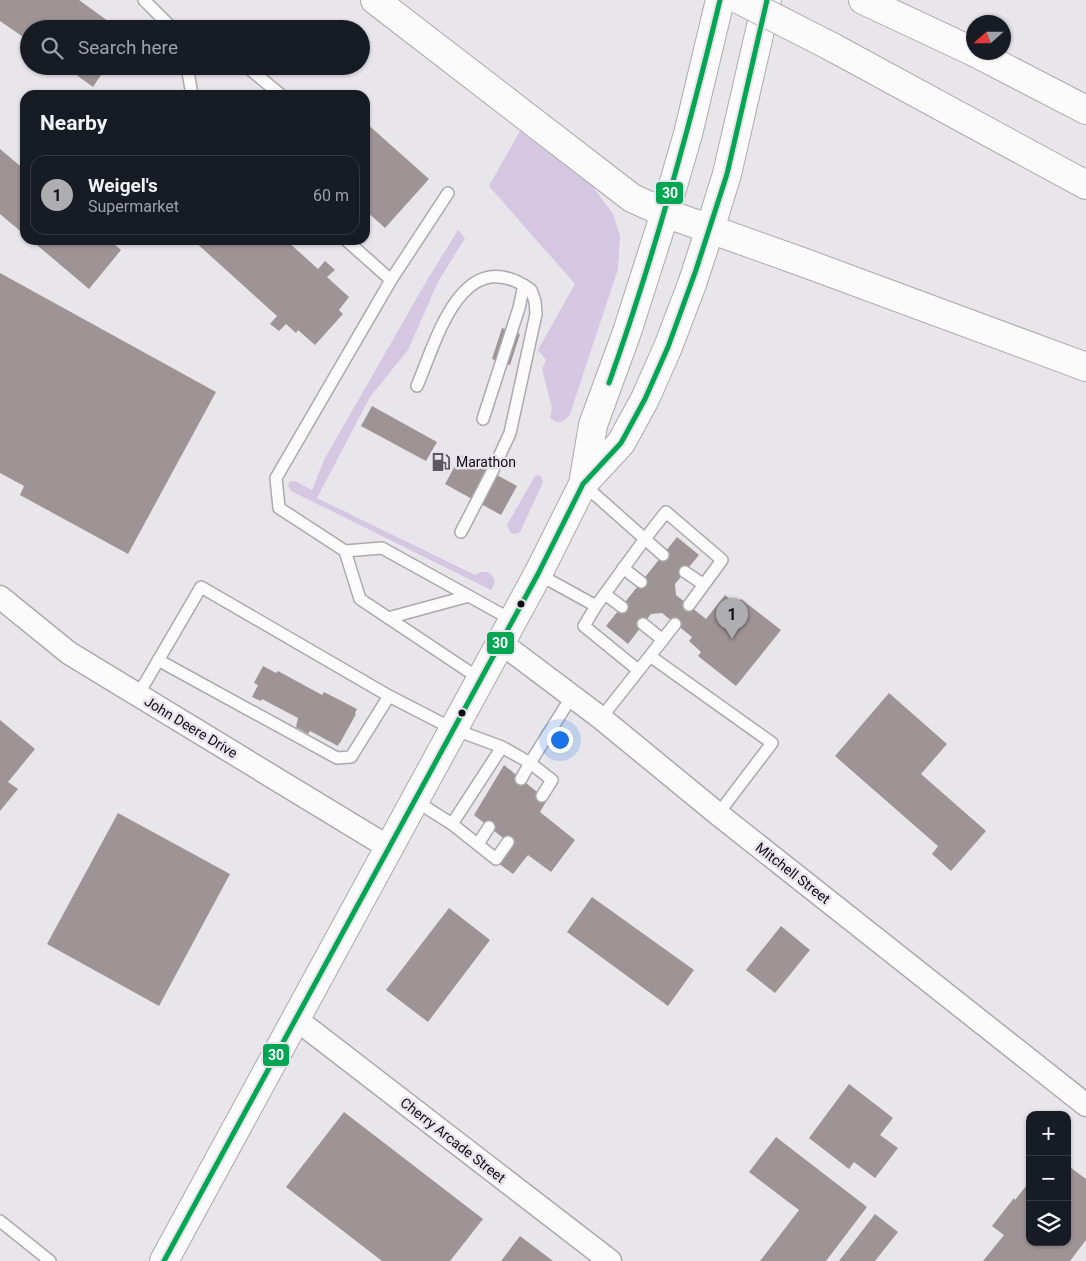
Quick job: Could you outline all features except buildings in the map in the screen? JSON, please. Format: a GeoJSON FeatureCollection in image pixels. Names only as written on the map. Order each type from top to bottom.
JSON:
{"type":"FeatureCollection","features":[{"type":"Feature","properties":{"kind":"main road"},"geometry":{"type":"LineString","coordinates":[[375,0],[632,198],[664,213],[1086,367]]}},
{"type":"Feature","properties":{"kind":"main road"},"geometry":{"type":"LineString","coordinates":[[583,484],[593,425],[628,332],[688,134],[720,0]]}},
{"type":"Feature","properties":{"kind":"main road"},"geometry":{"type":"LineString","coordinates":[[740,0],[832,47],[1086,185]]}},
{"type":"Feature","properties":{"kind":"main road"},"geometry":{"type":"LineString","coordinates":[[164,1261],[538,574],[583,484],[621,443],[645,399],[668,347],[692,284],[727,174],[767,0]]}},
{"type":"Feature","properties":{"kind":"main road"},"geometry":{"type":"LineString","coordinates":[[863,0],[966,48]]}},
{"type":"Feature","properties":{"kind":"main road"},"geometry":{"type":"LineString","coordinates":[[989,60],[1086,110]]}},
{"type":"Feature","properties":{"kind":"street","name":"John Deere Drive"},"geometry":{"type":"LineString","coordinates":[[0,597],[69,652],[388,847]]}},
{"type":"Feature","properties":{"kind":"street","name":"Mitchell Street"},"geometry":{"type":"LineString","coordinates":[[506,631],[572,696],[1086,1105]]}},
{"type":"Feature","properties":{"kind":"street","name":"Cherry Arcade Street"},"geometry":{"type":"LineString","coordinates":[[296,1020],[610,1261]]}},
{"type":"Feature","properties":{"kind":"lane"},"geometry":{"type":"LineString","coordinates":[[144,0],[164,20]]}},
{"type":"Feature","properties":{"kind":"lane"},"geometry":{"type":"LineString","coordinates":[[189,75],[191,90]]}},
{"type":"Feature","properties":{"kind":"lane"},"geometry":{"type":"LineString","coordinates":[[257,75],[275,90]]}},
{"type":"Feature","properties":{"kind":"lane"},"geometry":{"type":"LineString","coordinates":[[448,193],[391,280],[276,478],[279,508],[345,551],[382,548],[469,596],[506,631]]}},
{"type":"Feature","properties":{"kind":"lane"},"geometry":{"type":"LineString","coordinates":[[352,245],[391,280]]}},
{"type":"Feature","properties":{"kind":"lane"},"geometry":{"type":"LineString","coordinates":[[417,386],[448,311],[466,288],[486,277],[505,276],[531,290],[535,301],[536,314],[510,433],[461,532]]}},
{"type":"Feature","properties":{"kind":"lane"},"geometry":{"type":"LineString","coordinates":[[483,419],[519,308],[524,285]]}},
{"type":"Feature","properties":{"kind":"lane"},"geometry":{"type":"LineString","coordinates":[[583,484],[663,555]]}},
{"type":"Feature","properties":{"kind":"lane"},"geometry":{"type":"LineString","coordinates":[[638,670],[584,626],[623,568],[666,512],[722,560],[689,605]]}},
{"type":"Feature","properties":{"kind":"lane"},"geometry":{"type":"LineString","coordinates":[[345,551],[360,599],[480,679]]}},
{"type":"Feature","properties":{"kind":"lane"},"geometry":{"type":"LineString","coordinates":[[623,568],[641,582]]}},
{"type":"Feature","properties":{"kind":"lane"},"geometry":{"type":"LineString","coordinates":[[685,572],[703,584]]}},
{"type":"Feature","properties":{"kind":"lane"},"geometry":{"type":"LineString","coordinates":[[538,574],[596,606]]}},
{"type":"Feature","properties":{"kind":"lane"},"geometry":{"type":"LineString","coordinates":[[138,695],[201,586],[389,696],[453,729],[502,747],[530,764],[552,780],[542,796]]}},
{"type":"Feature","properties":{"kind":"lane"},"geometry":{"type":"LineString","coordinates":[[605,594],[622,606]]}},
{"type":"Feature","properties":{"kind":"lane"},"geometry":{"type":"LineString","coordinates":[[388,618],[469,596]]}},
{"type":"Feature","properties":{"kind":"lane"},"geometry":{"type":"LineString","coordinates":[[643,624],[663,640]]}},
{"type":"Feature","properties":{"kind":"lane"},"geometry":{"type":"LineString","coordinates":[[601,718],[675,624]]}},
{"type":"Feature","properties":{"kind":"lane"},"geometry":{"type":"LineString","coordinates":[[650,656],[772,743],[718,814]]}},
{"type":"Feature","properties":{"kind":"lane"},"geometry":{"type":"LineString","coordinates":[[158,660],[337,758],[351,757],[389,696]]}},
{"type":"Feature","properties":{"kind":"lane"},"geometry":{"type":"LineString","coordinates":[[521,779],[572,696]]}},
{"type":"Feature","properties":{"kind":"lane"},"geometry":{"type":"LineString","coordinates":[[452,824],[502,747]]}},
{"type":"Feature","properties":{"kind":"lane"},"geometry":{"type":"LineString","coordinates":[[414,800],[452,824],[496,858],[508,842]]}},
{"type":"Feature","properties":{"kind":"lane"},"geometry":{"type":"LineString","coordinates":[[478,844],[489,827]]}},
{"type":"Feature","properties":{"kind":"lane"},"geometry":{"type":"LineString","coordinates":[[0,1221],[50,1261]]}},
{"type":"Feature","properties":{"kind":"shaded area"},"geometry":{"type":"Polygon","coordinates":[[[520,131],[593,187],[613,214],[620,236],[618,269],[570,414],[561,422],[556,422],[550,418],[552,408],[542,369],[546,360],[538,350],[575,284],[489,186],[520,131]]]}},
{"type":"Feature","properties":{"kind":"shaded area"},"geometry":{"type":"Polygon","coordinates":[[[458,230],[465,238],[438,282],[408,350],[370,397],[317,498],[475,575],[482,572],[490,573],[495,582],[491,590],[291,491],[288,486],[289,482],[295,481],[312,490],[325,458],[458,230]]]}},
{"type":"Feature","properties":{"kind":"shaded area"},"geometry":{"type":"Polygon","coordinates":[[[535,476],[541,476],[543,482],[520,532],[516,534],[511,533],[507,525],[535,476]]]}},
{"type":"Feature","properties":{"kind":"transit line","name":"30"},"geometry":{"type":"LineString","coordinates":[[609,383],[670,193],[720,0]]}},
{"type":"Feature","properties":{"kind":"transit line","name":"30"},"geometry":{"type":"LineString","coordinates":[[164,1261],[538,574],[583,484],[621,443],[645,399],[668,347],[696,270],[727,174],[767,0]]}},
{"type":"Feature","properties":{"kind":"place","name":"Marathon"},"geometry":{"type":"Point","coordinates":[441,462]}},
{"type":"Feature","properties":{"kind":"place","name":"Weigel's"},"geometry":{"type":"Point","coordinates":[732,639]}}]}
